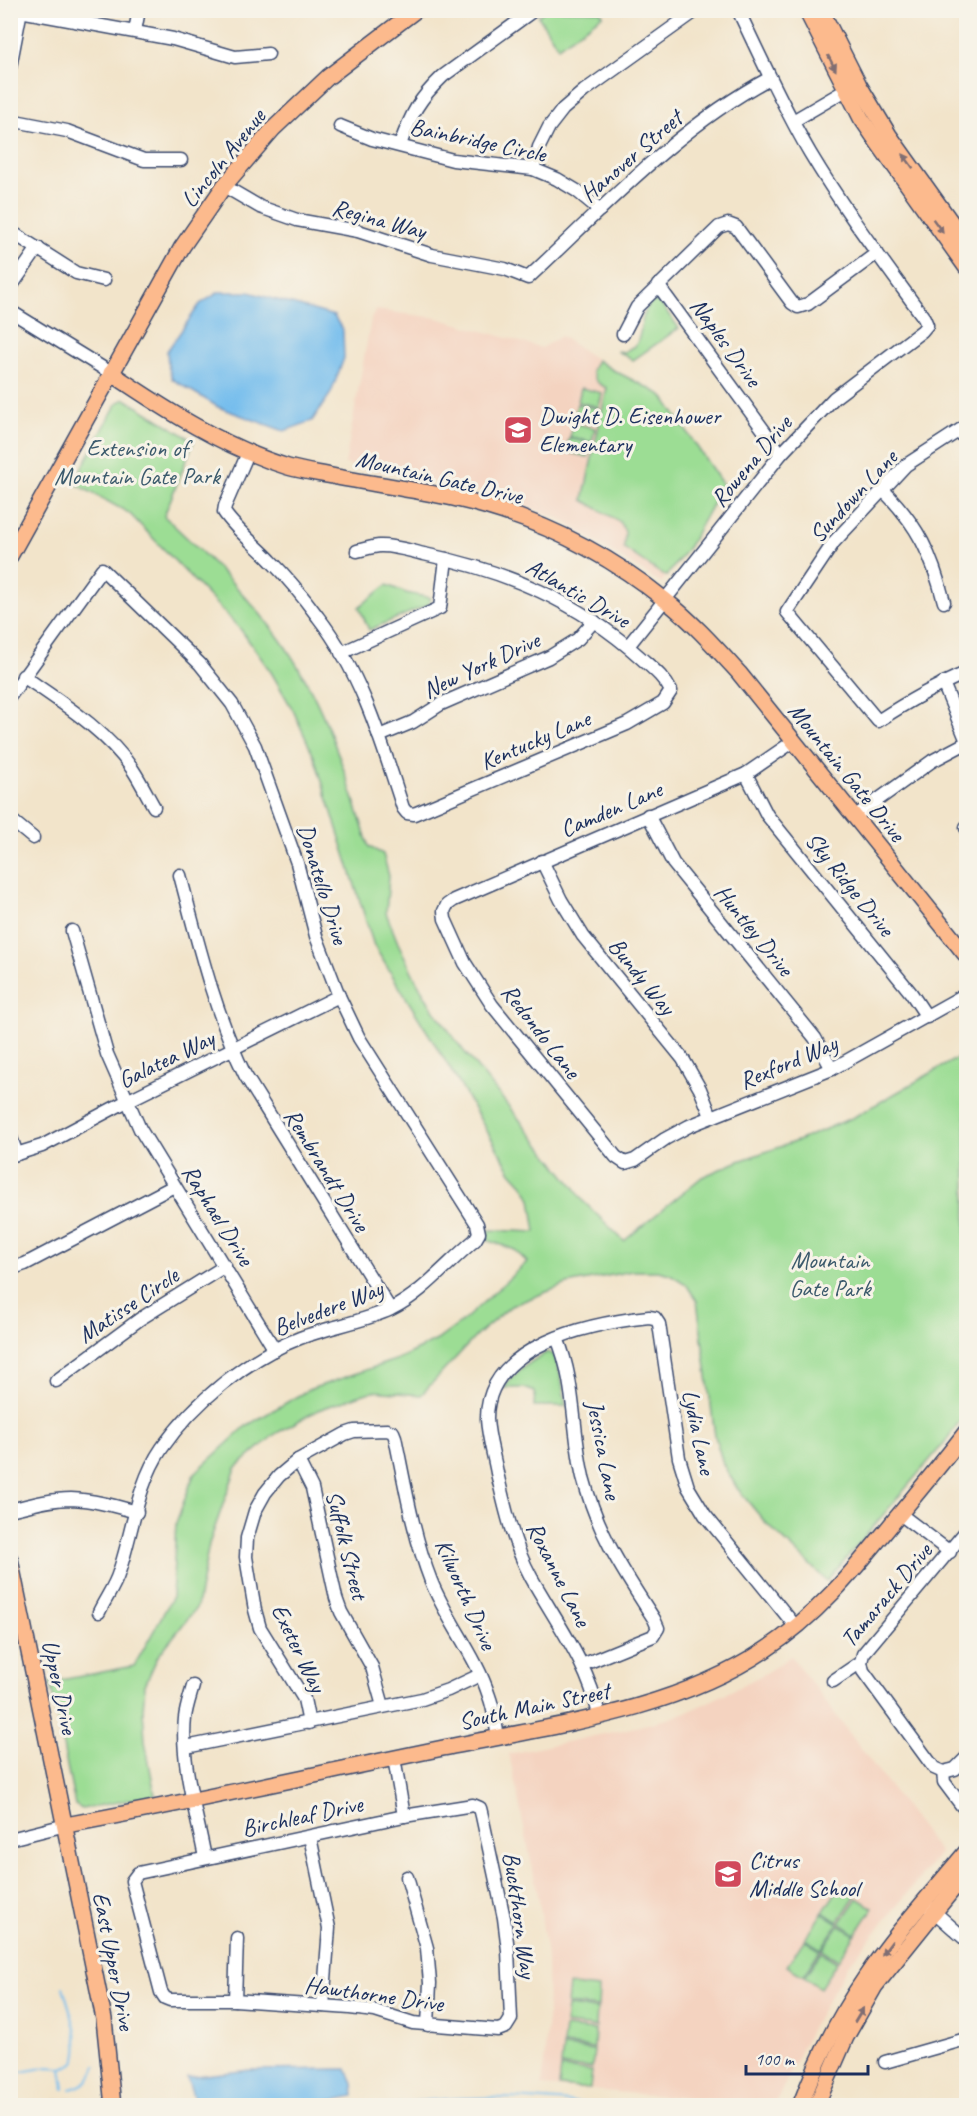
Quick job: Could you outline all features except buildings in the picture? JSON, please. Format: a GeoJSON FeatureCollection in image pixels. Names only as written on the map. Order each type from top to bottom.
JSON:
{"type":"FeatureCollection","features":[{"type":"Feature","properties":{"kind":"main road","name":"Lincoln Avenue"},"geometry":{"type":"LineString","coordinates":[[111,373],[182,247],[224,186],[273,129],[328,77],[416,10]]}},
{"type":"Feature","properties":{"kind":"main road"},"geometry":{"type":"LineString","coordinates":[[806,10],[846,90],[878,143],[966,267]]}},
{"type":"Feature","properties":{"kind":"main road"},"geometry":{"type":"LineString","coordinates":[[821,10],[858,85],[966,243]]}},
{"type":"Feature","properties":{"kind":"main road"},"geometry":{"type":"LineString","coordinates":[[10,556],[111,373]]}},
{"type":"Feature","properties":{"kind":"main road","name":"Mountain Gate Drive"},"geometry":{"type":"LineString","coordinates":[[111,373],[178,415],[248,453],[290,467],[454,498],[526,519],[602,557],[665,600],[700,631],[733,667],[966,955]]}},
{"type":"Feature","properties":{"kind":"main road","name":"South Main Street"},"geometry":{"type":"LineString","coordinates":[[66,1825],[599,1715],[661,1700],[693,1688],[765,1651],[796,1628],[835,1591],[966,1432]]}},
{"type":"Feature","properties":{"kind":"main road","name":"Upper Drive"},"geometry":{"type":"LineString","coordinates":[[10,1559],[66,1825]]}},
{"type":"Feature","properties":{"kind":"main road","name":"East Upper Drive"},"geometry":{"type":"LineString","coordinates":[[66,1825],[104,2019],[113,2106]]}},
{"type":"Feature","properties":{"kind":"main road"},"geometry":{"type":"LineString","coordinates":[[816,2106],[846,2037],[875,1986],[966,1852]]}},
{"type":"Feature","properties":{"kind":"main road"},"geometry":{"type":"LineString","coordinates":[[800,2106],[834,2030],[864,1978],[892,1941],[966,1873]]}},
{"type":"Feature","properties":{"kind":"street"},"geometry":{"type":"LineString","coordinates":[[135,32],[139,10]]}},
{"type":"Feature","properties":{"kind":"street"},"geometry":{"type":"LineString","coordinates":[[400,145],[417,104],[431,87],[534,10]]}},
{"type":"Feature","properties":{"kind":"street"},"geometry":{"type":"LineString","coordinates":[[533,170],[539,147],[549,127],[563,109],[697,10]]}},
{"type":"Feature","properties":{"kind":"street"},"geometry":{"type":"LineString","coordinates":[[623,334],[637,307],[658,285],[719,227],[728,224],[736,227],[792,303],[798,307],[808,304],[877,253],[841,203],[793,122],[738,10]]}},
{"type":"Feature","properties":{"kind":"street"},"geometry":{"type":"LineString","coordinates":[[10,67],[20,11],[173,39],[235,57],[268,54]]}},
{"type":"Feature","properties":{"kind":"street","name":"Hanover Street"},"geometry":{"type":"LineString","coordinates":[[528,278],[672,146],[741,93],[770,78]]}},
{"type":"Feature","properties":{"kind":"street"},"geometry":{"type":"LineString","coordinates":[[793,122],[846,90]]}},
{"type":"Feature","properties":{"kind":"street"},"geometry":{"type":"LineString","coordinates":[[10,120],[67,131],[144,160],[181,160]]}},
{"type":"Feature","properties":{"kind":"street","name":"Bainbridge Circle"},"geometry":{"type":"LineString","coordinates":[[340,126],[372,139],[453,160],[533,170],[557,179],[577,191],[600,210]]}},
{"type":"Feature","properties":{"kind":"street","name":"Regina Way"},"geometry":{"type":"LineString","coordinates":[[224,186],[260,207],[297,220],[358,231],[432,255],[505,269],[528,278]]}},
{"type":"Feature","properties":{"kind":"street"},"geometry":{"type":"LineString","coordinates":[[10,231],[76,273],[104,280]]}},
{"type":"Feature","properties":{"kind":"street"},"geometry":{"type":"LineString","coordinates":[[10,288],[38,248]]}},
{"type":"Feature","properties":{"kind":"street","name":"Rowena Drive"},"geometry":{"type":"LineString","coordinates":[[628,646],[781,454],[834,398],[927,325],[877,253]]}},
{"type":"Feature","properties":{"kind":"street","name":"Naples Drive"},"geometry":{"type":"LineString","coordinates":[[658,285],[781,454]]}},
{"type":"Feature","properties":{"kind":"street","name":"Mountain Gate Drive"},"geometry":{"type":"LineString","coordinates":[[10,311],[111,373]]}},
{"type":"Feature","properties":{"kind":"street","name":"Sundown Lane"},"geometry":{"type":"LineString","coordinates":[[943,682],[911,699],[878,721],[787,612],[834,542],[906,465],[966,426]]}},
{"type":"Feature","properties":{"kind":"street"},"geometry":{"type":"LineString","coordinates":[[248,453],[224,512],[296,589],[320,620],[341,653],[360,690],[379,736]]}},
{"type":"Feature","properties":{"kind":"street"},"geometry":{"type":"LineString","coordinates":[[883,490],[905,513],[924,544],[936,570],[944,602]]}},
{"type":"Feature","properties":{"kind":"street","name":"Atlantic Drive"},"geometry":{"type":"LineString","coordinates":[[357,551],[381,546],[481,567],[520,581],[594,621],[628,646],[666,681],[671,691]]}},
{"type":"Feature","properties":{"kind":"street"},"geometry":{"type":"LineString","coordinates":[[341,653],[440,608],[446,559]]}},
{"type":"Feature","properties":{"kind":"street","name":"Donatello Drive"},"geometry":{"type":"LineString","coordinates":[[23,676],[102,569],[200,664],[232,704],[255,746],[297,863],[316,936],[339,996],[359,1038],[477,1224],[479,1233]]}},
{"type":"Feature","properties":{"kind":"street","name":"New York Drive"},"geometry":{"type":"LineString","coordinates":[[379,736],[413,722],[441,704],[549,657],[578,639],[594,621]]}},
{"type":"Feature","properties":{"kind":"street"},"geometry":{"type":"LineString","coordinates":[[966,673],[943,682],[966,739]]}},
{"type":"Feature","properties":{"kind":"street"},"geometry":{"type":"LineString","coordinates":[[10,696],[23,676],[70,708],[100,733],[132,769],[154,807]]}},
{"type":"Feature","properties":{"kind":"street","name":"Kentucky Lane"},"geometry":{"type":"LineString","coordinates":[[379,736],[403,808],[407,813],[414,814],[627,724],[663,703],[671,691]]}},
{"type":"Feature","properties":{"kind":"street","name":"Camden Lane"},"geometry":{"type":"LineString","coordinates":[[444,911],[447,905],[454,900],[746,774],[794,741]]}},
{"type":"Feature","properties":{"kind":"street"},"geometry":{"type":"LineString","coordinates":[[854,817],[923,768],[966,743]]}},
{"type":"Feature","properties":{"kind":"street","name":"Sky Ridge Drive"},"geometry":{"type":"LineString","coordinates":[[746,774],[767,815],[911,993],[927,1017]]}},
{"type":"Feature","properties":{"kind":"street","name":"Huntley Drive"},"geometry":{"type":"LineString","coordinates":[[648,815],[673,863],[815,1038],[832,1069]]}},
{"type":"Feature","properties":{"kind":"street"},"geometry":{"type":"LineString","coordinates":[[10,819],[33,838]]}},
{"type":"Feature","properties":{"kind":"street","name":"Bundy Way"},"geometry":{"type":"LineString","coordinates":[[542,861],[561,900],[583,936],[683,1059],[700,1089],[711,1116]]}},
{"type":"Feature","properties":{"kind":"street","name":"Rembrandt Drive"},"geometry":{"type":"LineString","coordinates":[[180,875],[207,975],[244,1075],[390,1310]]}},
{"type":"Feature","properties":{"kind":"street","name":"Redondo Lane"},"geometry":{"type":"LineString","coordinates":[[444,911],[449,930],[465,963],[492,1005],[616,1157],[625,1163]]}},
{"type":"Feature","properties":{"kind":"street","name":"Raphael Drive"},"geometry":{"type":"LineString","coordinates":[[72,932],[107,1054],[140,1129],[275,1350]]}},
{"type":"Feature","properties":{"kind":"street","name":"Rexford Way"},"geometry":{"type":"LineString","coordinates":[[625,1163],[634,1160],[665,1139],[711,1116],[832,1069],[966,994]]}},
{"type":"Feature","properties":{"kind":"street","name":"Galatea Way"},"geometry":{"type":"LineString","coordinates":[[14,1155],[42,1146],[127,1101],[339,996]]}},
{"type":"Feature","properties":{"kind":"street"},"geometry":{"type":"LineString","coordinates":[[10,1135],[14,1155]]}},
{"type":"Feature","properties":{"kind":"street"},"geometry":{"type":"LineString","coordinates":[[10,1269],[25,1264],[174,1186]]}},
{"type":"Feature","properties":{"kind":"street","name":"Belvedere Way"},"geometry":{"type":"LineString","coordinates":[[99,1612],[118,1574],[147,1474],[161,1449],[183,1420],[219,1387],[275,1350],[299,1338],[390,1310],[418,1292],[475,1240],[479,1233]]}},
{"type":"Feature","properties":{"kind":"street","name":"Matisse Circle"},"geometry":{"type":"LineString","coordinates":[[56,1381],[140,1319],[225,1266]]}},
{"type":"Feature","properties":{"kind":"street","name":"Lydia Lane"},"geometry":{"type":"LineString","coordinates":[[557,1338],[610,1321],[655,1318],[658,1324],[679,1458],[688,1486],[705,1515],[796,1628]]}},
{"type":"Feature","properties":{"kind":"street","name":"Roxanne Lane"},"geometry":{"type":"LineString","coordinates":[[557,1338],[523,1354],[499,1379],[490,1400],[487,1419],[509,1524],[530,1575],[582,1665],[591,1685],[599,1715]]}},
{"type":"Feature","properties":{"kind":"street","name":"Jessica Lane"},"geometry":{"type":"LineString","coordinates":[[557,1338],[569,1375],[583,1475],[595,1517],[612,1553],[658,1628],[653,1636],[582,1665]]}},
{"type":"Feature","properties":{"kind":"street","name":"Exeter Way"},"geometry":{"type":"LineString","coordinates":[[309,1723],[304,1700],[260,1628],[246,1557],[247,1538],[255,1511],[265,1493],[279,1476],[298,1460],[345,1434],[366,1431],[393,1432]]}},
{"type":"Feature","properties":{"kind":"street","name":"Kilworth Drive"},"geometry":{"type":"LineString","coordinates":[[393,1432],[418,1542],[428,1571],[446,1614],[489,1696],[498,1736]]}},
{"type":"Feature","properties":{"kind":"street","name":"Suffolk Street"},"geometry":{"type":"LineString","coordinates":[[298,1460],[312,1488],[336,1598],[341,1612],[372,1667],[383,1706]]}},
{"type":"Feature","properties":{"kind":"street"},"geometry":{"type":"LineString","coordinates":[[10,1510],[70,1499],[94,1501],[137,1512]]}},
{"type":"Feature","properties":{"kind":"street"},"geometry":{"type":"LineString","coordinates":[[900,1514],[950,1552]]}},
{"type":"Feature","properties":{"kind":"street","name":"Tamarack Drive"},"geometry":{"type":"LineString","coordinates":[[833,1681],[861,1662],[863,1654],[966,1531]]}},
{"type":"Feature","properties":{"kind":"street"},"geometry":{"type":"LineString","coordinates":[[861,1662],[863,1671],[934,1768],[943,1772],[955,1769],[966,1758]]}},
{"type":"Feature","properties":{"kind":"street"},"geometry":{"type":"LineString","coordinates":[[186,1747],[422,1699],[480,1676]]}},
{"type":"Feature","properties":{"kind":"street"},"geometry":{"type":"LineString","coordinates":[[193,1686],[185,1716],[186,1747],[205,1858]]}},
{"type":"Feature","properties":{"kind":"street"},"geometry":{"type":"LineString","coordinates":[[394,1758],[404,1816]]}},
{"type":"Feature","properties":{"kind":"street"},"geometry":{"type":"LineString","coordinates":[[943,1772],[944,1782],[962,1806]]}},
{"type":"Feature","properties":{"kind":"street","name":"Birchleaf Drive"},"geometry":{"type":"LineString","coordinates":[[165,1998],[161,1992],[132,1881],[138,1872],[404,1816],[473,1805],[480,1808]]}},
{"type":"Feature","properties":{"kind":"street","name":"Buckthorn Way"},"geometry":{"type":"LineString","coordinates":[[480,1808],[504,1918],[508,1950],[511,2019],[506,2027]]}},
{"type":"Feature","properties":{"kind":"street","name":"South Main Street"},"geometry":{"type":"LineString","coordinates":[[10,1839],[66,1825]]}},
{"type":"Feature","properties":{"kind":"street"},"geometry":{"type":"LineString","coordinates":[[310,1837],[328,1928],[323,2006]]}},
{"type":"Feature","properties":{"kind":"street"},"geometry":{"type":"LineString","coordinates":[[407,1877],[427,1948],[430,1983],[428,2025]]}},
{"type":"Feature","properties":{"kind":"street"},"geometry":{"type":"LineString","coordinates":[[929,1907],[966,1940]]}},
{"type":"Feature","properties":{"kind":"street"},"geometry":{"type":"LineString","coordinates":[[235,2000],[237,1938]]}},
{"type":"Feature","properties":{"kind":"street","name":"Hawthorne Drive"},"geometry":{"type":"LineString","coordinates":[[165,1998],[323,2006],[375,2011],[413,2023],[428,2025],[498,2030],[506,2027]]}},
{"type":"Feature","properties":{"kind":"street"},"geometry":{"type":"LineString","coordinates":[[885,2062],[966,2039]]}},
{"type":"Feature","properties":{"kind":"shaded area","name":"Dwight D. Eisenhower Elementary"},"geometry":{"type":"Polygon","coordinates":[[[376,310],[437,318],[542,348],[561,336],[611,369],[662,395],[723,485],[689,546],[661,583],[560,519],[524,505],[486,493],[345,464],[371,319],[376,310]]]}},
{"type":"Feature","properties":{"kind":"shaded area","name":"Citrus Middle School"},"geometry":{"type":"Polygon","coordinates":[[[791,1656],[940,1853],[847,1967],[809,2032],[775,2105],[542,2086],[548,2017],[547,1957],[539,1900],[509,1754],[668,1719],[735,1689],[764,1674],[791,1656]]]}},
{"type":"Feature","properties":{"kind":"green space"},"geometry":{"type":"Polygon","coordinates":[[[546,10],[600,11],[603,15],[558,47],[538,16],[546,10]]]}},
{"type":"Feature","properties":{"kind":"green space"},"geometry":{"type":"Polygon","coordinates":[[[653,301],[660,303],[679,328],[633,360],[617,351],[624,352],[636,345],[644,316],[653,301]]]}},
{"type":"Feature","properties":{"kind":"green space"},"geometry":{"type":"Polygon","coordinates":[[[597,360],[662,395],[723,485],[689,546],[667,576],[624,548],[625,532],[620,522],[583,500],[607,388],[595,379],[592,370],[597,360]]]}},
{"type":"Feature","properties":{"kind":"green space"},"geometry":{"type":"Polygon","coordinates":[[[581,388],[602,393],[599,407],[578,402],[581,388]]]}},
{"type":"Feature","properties":{"kind":"green space","name":"Mountain Gate Park"},"geometry":{"type":"Polygon","coordinates":[[[125,399],[194,441],[164,516],[225,575],[253,606],[280,639],[310,688],[333,739],[369,847],[383,854],[389,876],[386,913],[398,943],[431,1006],[463,1050],[575,1188],[583,1201],[624,1241],[702,1177],[854,1117],[966,1053],[966,1412],[945,1442],[827,1581],[764,1521],[737,1488],[723,1464],[715,1436],[697,1301],[686,1284],[670,1274],[658,1271],[632,1271],[567,1284],[511,1306],[477,1335],[421,1395],[373,1391],[318,1410],[275,1434],[236,1468],[209,1544],[197,1607],[158,1656],[145,1685],[143,1710],[145,1741],[155,1795],[82,1809],[75,1805],[50,1682],[134,1666],[172,1598],[176,1523],[194,1474],[246,1426],[308,1390],[398,1359],[437,1340],[463,1321],[527,1262],[515,1250],[487,1240],[489,1230],[536,1232],[531,1199],[524,1186],[511,1172],[374,946],[315,759],[293,710],[271,672],[241,630],[129,513],[74,483],[117,403],[125,399]]]}},
{"type":"Feature","properties":{"kind":"green space"},"geometry":{"type":"Polygon","coordinates":[[[577,404],[599,409],[596,423],[574,418],[577,404]]]}},
{"type":"Feature","properties":{"kind":"green space"},"geometry":{"type":"Polygon","coordinates":[[[573,423],[595,428],[592,442],[570,437],[573,423]]]}},
{"type":"Feature","properties":{"kind":"green space"},"geometry":{"type":"Polygon","coordinates":[[[569,438],[591,443],[588,457],[566,452],[569,438]]]}},
{"type":"Feature","properties":{"kind":"green space"},"geometry":{"type":"Polygon","coordinates":[[[387,585],[406,593],[431,598],[428,605],[369,630],[359,607],[387,585]]]}},
{"type":"Feature","properties":{"kind":"green space"},"geometry":{"type":"Polygon","coordinates":[[[548,1352],[554,1355],[566,1406],[534,1406],[535,1392],[524,1388],[504,1388],[524,1367],[548,1352]]]}},
{"type":"Feature","properties":{"kind":"green space"},"geometry":{"type":"Polygon","coordinates":[[[840,1886],[855,1896],[838,1922],[823,1912],[840,1886]]]}},
{"type":"Feature","properties":{"kind":"green space"},"geometry":{"type":"Polygon","coordinates":[[[857,1898],[873,1908],[856,1934],[840,1923],[857,1898]]]}},
{"type":"Feature","properties":{"kind":"green space"},"geometry":{"type":"Polygon","coordinates":[[[822,1913],[838,1923],[821,1949],[805,1939],[822,1913]]]}},
{"type":"Feature","properties":{"kind":"green space"},"geometry":{"type":"Polygon","coordinates":[[[839,1925],[855,1935],[838,1960],[822,1950],[839,1925]]]}},
{"type":"Feature","properties":{"kind":"green space"},"geometry":{"type":"Polygon","coordinates":[[[804,1940],[820,1950],[803,1976],[787,1966],[804,1940]]]}},
{"type":"Feature","properties":{"kind":"green space"},"geometry":{"type":"Polygon","coordinates":[[[821,1952],[837,1962],[820,1988],[804,1977],[821,1952]]]}},
{"type":"Feature","properties":{"kind":"green space"},"geometry":{"type":"Polygon","coordinates":[[[569,1985],[599,1988],[598,2007],[567,2004],[569,1985]]]}},
{"type":"Feature","properties":{"kind":"green space"},"geometry":{"type":"Polygon","coordinates":[[[567,2006],[597,2009],[596,2027],[565,2024],[567,2006]]]}},
{"type":"Feature","properties":{"kind":"green space"},"geometry":{"type":"Polygon","coordinates":[[[565,2027],[595,2030],[594,2048],[563,2045],[565,2027]]]}},
{"type":"Feature","properties":{"kind":"green space"},"geometry":{"type":"Polygon","coordinates":[[[563,2047],[594,2050],[592,2068],[561,2066],[563,2047]]]}},
{"type":"Feature","properties":{"kind":"green space"},"geometry":{"type":"Polygon","coordinates":[[[561,2068],[592,2071],[590,2089],[559,2086],[561,2068]]]}},
{"type":"Feature","properties":{"kind":"water"},"geometry":{"type":"Polygon","coordinates":[[[219,292],[249,292],[334,316],[343,331],[344,358],[331,393],[312,421],[284,431],[218,407],[172,379],[167,351],[200,304],[219,292]]]}},
{"type":"Feature","properties":{"kind":"water"},"geometry":{"type":"Polygon","coordinates":[[[347,2069],[353,2083],[354,2096],[309,2105],[196,2105],[187,2077],[251,2070],[347,2069]]]}},
{"type":"Feature","properties":{"kind":"water"},"geometry":{"type":"Polygon","coordinates":[[[83,2099],[86,2105],[18,2105],[26,2104],[83,2099]]]}},
{"type":"Feature","properties":{"kind":"waterway"},"geometry":{"type":"LineString","coordinates":[[63,1987],[77,2042],[74,2062],[61,2068],[64,2089]]}},
{"type":"Feature","properties":{"kind":"waterway"},"geometry":{"type":"LineString","coordinates":[[71,2089],[87,2081],[96,2065]]}},
{"type":"Feature","properties":{"kind":"waterway"},"geometry":{"type":"LineString","coordinates":[[10,2074],[48,2067],[61,2068]]}},
{"type":"Feature","properties":{"kind":"waterway"},"geometry":{"type":"LineString","coordinates":[[385,2106],[468,2098],[550,2100],[605,2106]]}},
{"type":"Feature","properties":{"kind":"waterway"},"geometry":{"type":"LineString","coordinates":[[180,2101],[181,2106]]}},
{"type":"Feature","properties":{"kind":"place","name":"Dwight D. Eisenhower Elementary"},"geometry":{"type":"Point","coordinates":[518,430]}},
{"type":"Feature","properties":{"kind":"place","name":"Citrus Middle School"},"geometry":{"type":"Point","coordinates":[728,1874]}},
{"type":"Feature","properties":{"kind":"park label","name":"Extension of Mountain Gate Park"},"geometry":{"type":"Point","coordinates":[137,462]}}]}
